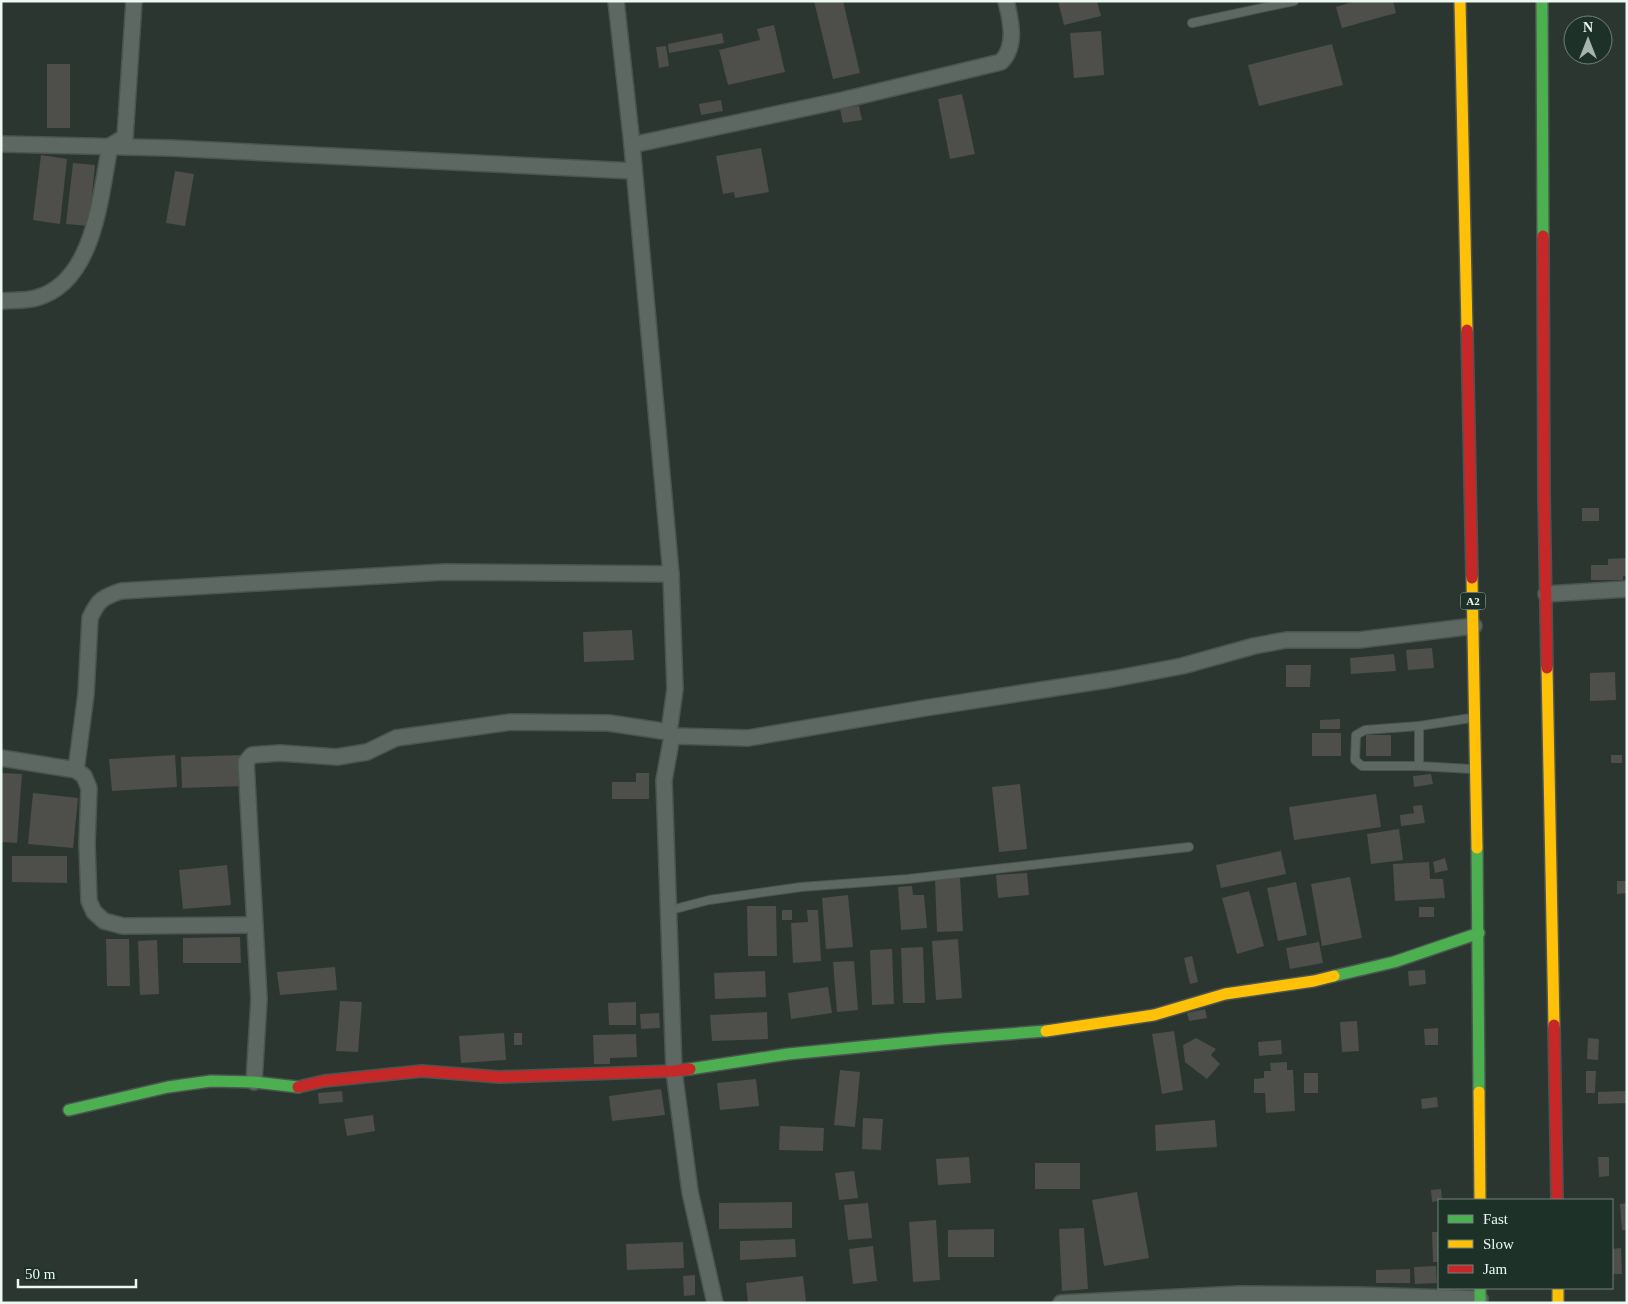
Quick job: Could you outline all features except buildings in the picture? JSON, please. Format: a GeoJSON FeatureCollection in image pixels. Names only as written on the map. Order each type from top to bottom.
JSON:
{"type":"FeatureCollection","features":[{"type":"Feature","properties":{"kind":"main road","name":"A2"},"geometry":{"type":"LineString","coordinates":[[1460,1],[1476,717],[1480,1199]]}},
{"type":"Feature","properties":{"kind":"main road"},"geometry":{"type":"LineString","coordinates":[[1542,1],[1544,474],[1557,1199]]}},
{"type":"Feature","properties":{"kind":"main road"},"geometry":{"type":"LineString","coordinates":[[69,1110],[168,1087],[211,1080],[254,1082],[295,1088],[324,1080],[422,1071],[499,1077],[674,1071],[788,1054],[1049,1030],[1154,1015],[1225,994],[1314,981],[1394,962],[1479,934]]}},
{"type":"Feature","properties":{"kind":"main road"},"geometry":{"type":"LineString","coordinates":[[1558,1289],[1558,1303]]}},
{"type":"Feature","properties":{"kind":"street"},"geometry":{"type":"LineString","coordinates":[[1,301],[36,299],[54,290],[69,278],[83,258],[94,228],[110,146],[125,137],[134,1]]}},
{"type":"Feature","properties":{"kind":"street"},"geometry":{"type":"LineString","coordinates":[[616,1],[632,145],[671,574],[676,689],[664,780],[674,1071],[690,1192],[715,1303]]}},
{"type":"Feature","properties":{"kind":"street"},"geometry":{"type":"LineString","coordinates":[[632,145],[843,100],[1001,62],[1007,57],[1011,43],[1012,24],[1006,1]]}},
{"type":"Feature","properties":{"kind":"street"},"geometry":{"type":"LineString","coordinates":[[1,144],[110,146],[634,171]]}},
{"type":"Feature","properties":{"kind":"street"},"geometry":{"type":"LineString","coordinates":[[76,770],[86,694],[90,618],[103,597],[121,591],[444,572],[671,574]]}},
{"type":"Feature","properties":{"kind":"street"},"geometry":{"type":"LineString","coordinates":[[1546,594],[1627,589]]}},
{"type":"Feature","properties":{"kind":"street"},"geometry":{"type":"LineString","coordinates":[[254,1082],[259,999],[246,762],[252,755],[280,752],[337,757],[367,752],[396,738],[511,722],[608,723],[671,734],[748,738],[924,708],[1113,679],[1182,666],[1254,646],[1286,640],[1359,640],[1474,626]]}},
{"type":"Feature","properties":{"kind":"street"},"geometry":{"type":"LineString","coordinates":[[1,758],[76,770],[84,776],[89,788],[87,844],[89,901],[94,912],[104,921],[123,926],[254,925]]}},
{"type":"Feature","properties":{"kind":"street"},"geometry":{"type":"LineString","coordinates":[[1061,1303],[1240,1294],[1480,1297]]}},
{"type":"Feature","properties":{"kind":"lane"},"geometry":{"type":"LineString","coordinates":[[1192,23],[1294,1]]}},
{"type":"Feature","properties":{"kind":"lane"},"geometry":{"type":"LineString","coordinates":[[1476,717],[1420,726],[1365,730],[1356,735],[1355,742],[1355,760],[1362,766],[1419,766],[1476,770]]}},
{"type":"Feature","properties":{"kind":"lane"},"geometry":{"type":"LineString","coordinates":[[1419,766],[1420,726]]}},
{"type":"Feature","properties":{"kind":"lane"},"geometry":{"type":"LineString","coordinates":[[667,910],[709,900],[801,887],[908,879],[1190,846]]}},
{"type":"Feature","properties":{"kind":"traffic: fast"},"geometry":{"type":"LineString","coordinates":[[1542,1],[1543,236]]}},
{"type":"Feature","properties":{"kind":"traffic: fast"},"geometry":{"type":"LineString","coordinates":[[1477,848],[1479,1092]]}},
{"type":"Feature","properties":{"kind":"traffic: fast"},"geometry":{"type":"LineString","coordinates":[[1334,976],[1394,962],[1479,933]]}},
{"type":"Feature","properties":{"kind":"traffic: fast"},"geometry":{"type":"LineString","coordinates":[[690,1069],[788,1054],[1046,1031]]}},
{"type":"Feature","properties":{"kind":"traffic: fast"},"geometry":{"type":"LineString","coordinates":[[69,1110],[168,1087],[211,1081],[254,1082],[298,1087]]}},
{"type":"Feature","properties":{"kind":"traffic: fast"},"geometry":{"type":"LineString","coordinates":[[1480,1289],[1480,1303]]}},
{"type":"Feature","properties":{"kind":"traffic: slow"},"geometry":{"type":"LineString","coordinates":[[1460,1],[1467,330]]}},
{"type":"Feature","properties":{"kind":"traffic: slow"},"geometry":{"type":"LineString","coordinates":[[1472,578],[1477,848]]}},
{"type":"Feature","properties":{"kind":"traffic: slow"},"geometry":{"type":"LineString","coordinates":[[1547,668],[1554,1025]]}},
{"type":"Feature","properties":{"kind":"traffic: slow"},"geometry":{"type":"LineString","coordinates":[[1046,1031],[1154,1015],[1225,994],[1314,981],[1334,976]]}},
{"type":"Feature","properties":{"kind":"traffic: slow"},"geometry":{"type":"LineString","coordinates":[[1479,1092],[1480,1199]]}},
{"type":"Feature","properties":{"kind":"traffic: slow"},"geometry":{"type":"LineString","coordinates":[[1558,1289],[1558,1303]]}},
{"type":"Feature","properties":{"kind":"traffic: jam"},"geometry":{"type":"LineString","coordinates":[[1543,236],[1547,668]]}},
{"type":"Feature","properties":{"kind":"traffic: jam"},"geometry":{"type":"LineString","coordinates":[[1467,330],[1472,578]]}},
{"type":"Feature","properties":{"kind":"traffic: jam"},"geometry":{"type":"LineString","coordinates":[[1554,1025],[1557,1199]]}},
{"type":"Feature","properties":{"kind":"traffic: jam"},"geometry":{"type":"LineString","coordinates":[[298,1087],[324,1081],[422,1071],[499,1077],[690,1069]]}}]}
